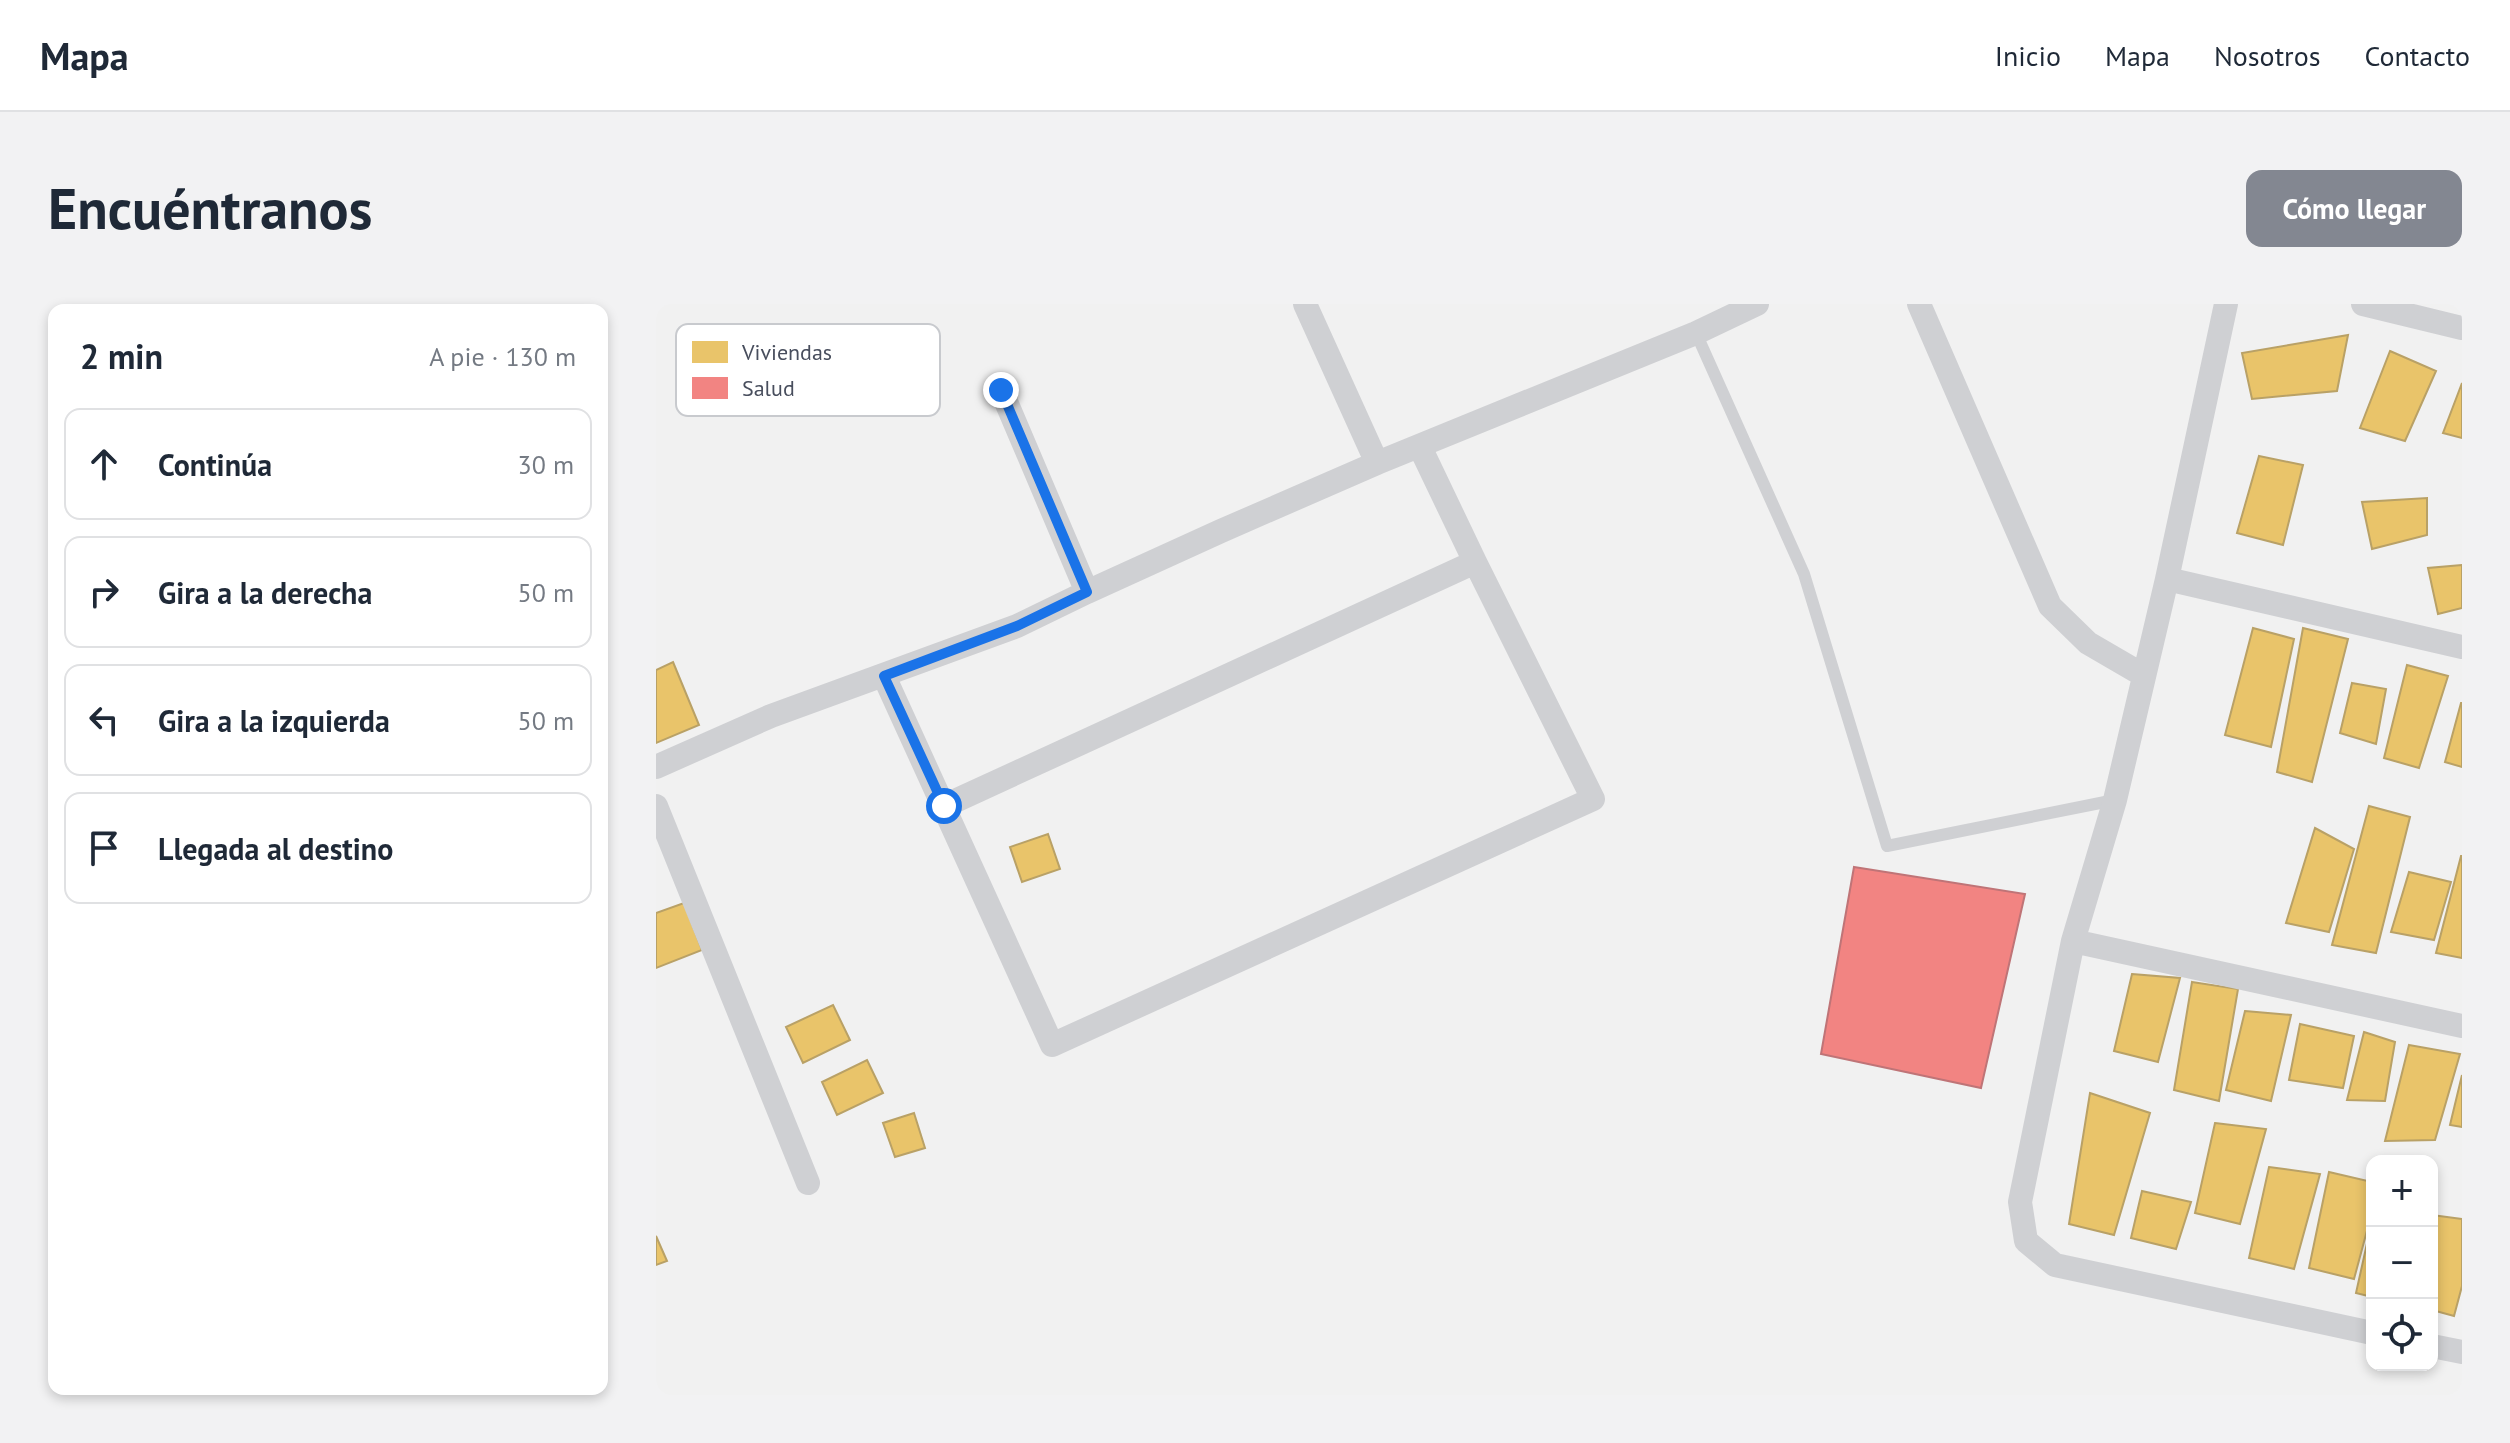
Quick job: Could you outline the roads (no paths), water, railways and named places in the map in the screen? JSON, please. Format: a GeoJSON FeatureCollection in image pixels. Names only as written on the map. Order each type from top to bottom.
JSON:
{"type":"FeatureCollection","features":[{"type":"Feature","properties":{"kind":"street"},"geometry":{"type":"LineString","coordinates":[[1305,304],[1377,463]]}},
{"type":"Feature","properties":{"kind":"street"},"geometry":{"type":"LineString","coordinates":[[656,767],[771,716],[1017,626],[1377,463],[1696,333],[1757,304]]}},
{"type":"Feature","properties":{"kind":"street"},"geometry":{"type":"LineString","coordinates":[[1919,304],[2050,606],[2088,643],[2143,675]]}},
{"type":"Feature","properties":{"kind":"street"},"geometry":{"type":"LineString","coordinates":[[2226,304],[2167,579],[2115,800],[2073,941],[2020,1202],[2026,1241],[2055,1265],[2366,1332]]}},
{"type":"Feature","properties":{"kind":"street"},"geometry":{"type":"LineString","coordinates":[[2363,304],[2462,328]]}},
{"type":"Feature","properties":{"kind":"street"},"geometry":{"type":"LineString","coordinates":[[1001,390],[1087,592]]}},
{"type":"Feature","properties":{"kind":"street"},"geometry":{"type":"LineString","coordinates":[[884,676],[1052,1045],[1593,799],[1420,447]]}},
{"type":"Feature","properties":{"kind":"street"},"geometry":{"type":"LineString","coordinates":[[944,806],[1475,562]]}},
{"type":"Feature","properties":{"kind":"street"},"geometry":{"type":"LineString","coordinates":[[2167,579],[2462,647]]}},
{"type":"Feature","properties":{"kind":"street"},"geometry":{"type":"LineString","coordinates":[[656,806],[808,1183]]}},
{"type":"Feature","properties":{"kind":"street"},"geometry":{"type":"LineString","coordinates":[[2073,941],[2462,1026]]}},
{"type":"Feature","properties":{"kind":"street"},"geometry":{"type":"LineString","coordinates":[[2438,1347],[2462,1352]]}},
{"type":"Feature","properties":{"kind":"lane"},"geometry":{"type":"LineString","coordinates":[[1696,333],[1804,574],[1887,846],[2115,800]]}}]}
